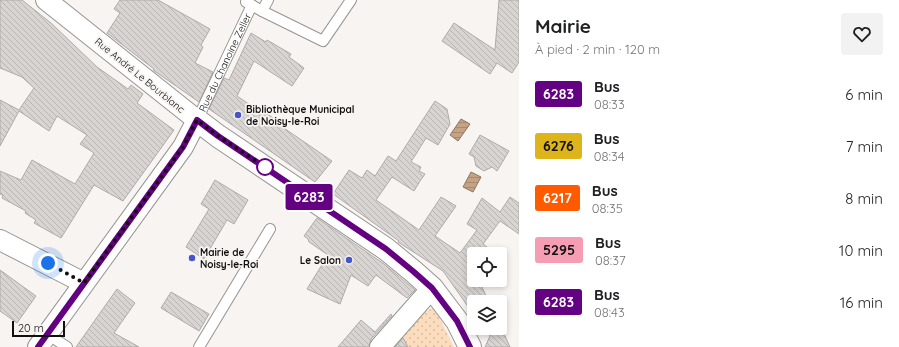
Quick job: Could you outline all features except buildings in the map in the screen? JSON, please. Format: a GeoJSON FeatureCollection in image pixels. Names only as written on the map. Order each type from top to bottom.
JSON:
{"type":"FeatureCollection","features":[{"type":"Feature","properties":{"kind":"street","name":"Rue André Le Bourblanc"},"geometry":{"type":"LineString","coordinates":[[46,0],[218,136],[386,249],[432,288],[457,321],[470,347]]}},
{"type":"Feature","properties":{"kind":"street"},"geometry":{"type":"LineString","coordinates":[[43,340],[183,147],[197,120]]}},
{"type":"Feature","properties":{"kind":"street"},"geometry":{"type":"LineString","coordinates":[[0,240],[84,283]]}},
{"type":"Feature","properties":{"kind":"street"},"geometry":{"type":"LineString","coordinates":[[380,347],[432,288]]}},
{"type":"Feature","properties":{"kind":"lane"},"geometry":{"type":"LineString","coordinates":[[262,10],[268,0]]}},
{"type":"Feature","properties":{"kind":"lane"},"geometry":{"type":"LineString","coordinates":[[250,3],[323,41],[351,0]]}},
{"type":"Feature","properties":{"kind":"lane","name":"Rue du Chanoine Zeller"},"geometry":{"type":"LineString","coordinates":[[197,120],[250,3]]}},
{"type":"Feature","properties":{"kind":"lane"},"geometry":{"type":"LineString","coordinates":[[199,347],[270,229]]}},
{"type":"Feature","properties":{"kind":"lane"},"geometry":{"type":"LineString","coordinates":[[43,340],[67,347]]}},
{"type":"Feature","properties":{"kind":"shaded area"},"geometry":{"type":"Polygon","coordinates":[[[461,119],[470,124],[458,141],[450,135],[461,119]]]}},
{"type":"Feature","properties":{"kind":"shaded area"},"geometry":{"type":"Polygon","coordinates":[[[471,172],[481,177],[473,192],[463,187],[471,172]]]}},
{"type":"Feature","properties":{"kind":"shaded area"},"geometry":{"type":"Polygon","coordinates":[[[434,307],[454,347],[393,347],[420,315],[434,307]]]}},
{"type":"Feature","properties":{"kind":"bus line","name":"6283"},"geometry":{"type":"LineString","coordinates":[[38,347],[183,147],[197,120],[218,136],[386,249],[414,272],[432,288],[457,321],[470,347]]}},
{"type":"Feature","properties":{"kind":"place","name":"Bibliothèque Municipal de Noisy-le-Roi"},"geometry":{"type":"Point","coordinates":[238,115]}},
{"type":"Feature","properties":{"kind":"place","name":"Mairie de Noisy-le-Roi"},"geometry":{"type":"Point","coordinates":[192,258]}},
{"type":"Feature","properties":{"kind":"place","name":"Le Salon"},"geometry":{"type":"Point","coordinates":[349,260]}},
{"type":"Feature","properties":{"kind":"route"},"geometry":{"type":"LineString","coordinates":[[48,263],[84,283],[183,147],[197,120],[218,136],[265,167]]}}]}
